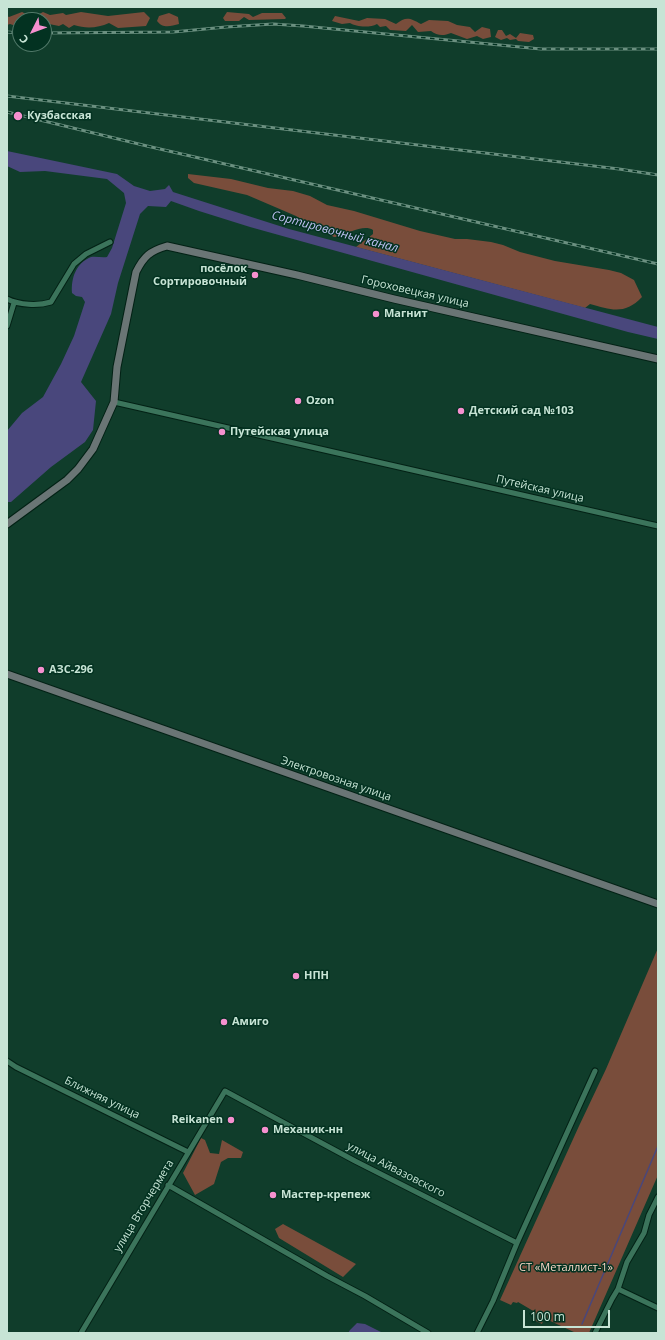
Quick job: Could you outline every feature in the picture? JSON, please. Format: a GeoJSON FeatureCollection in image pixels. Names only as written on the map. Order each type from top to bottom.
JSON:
{"type":"FeatureCollection","features":[{"type":"Feature","properties":{"kind":"street"},"geometry":{"type":"LineString","coordinates":[[7,299],[14,303],[42,305],[51,302],[74,264],[86,254],[110,242]]}},
{"type":"Feature","properties":{"kind":"street","name":"Гороховецкая улица"},"geometry":{"type":"LineString","coordinates":[[114,402],[117,367],[136,272],[141,261],[149,253],[167,246],[658,359]]}},
{"type":"Feature","properties":{"kind":"street"},"geometry":{"type":"LineString","coordinates":[[7,326],[14,303]]}},
{"type":"Feature","properties":{"kind":"street"},"geometry":{"type":"LineString","coordinates":[[7,524],[61,484],[78,469],[93,449],[114,402]]}},
{"type":"Feature","properties":{"kind":"street","name":"Путейская улица"},"geometry":{"type":"LineString","coordinates":[[114,402],[658,526]]}},
{"type":"Feature","properties":{"kind":"street","name":"Электровозная улица"},"geometry":{"type":"LineString","coordinates":[[7,674],[658,904]]}},
{"type":"Feature","properties":{"kind":"street","name":"Ближняя улица"},"geometry":{"type":"LineString","coordinates":[[7,1061],[16,1067],[188,1152]]}},
{"type":"Feature","properties":{"kind":"street"},"geometry":{"type":"LineString","coordinates":[[477,1333],[493,1301],[595,1071]]}},
{"type":"Feature","properties":{"kind":"street","name":"улица Вторчермета"},"geometry":{"type":"LineString","coordinates":[[81,1333],[225,1091]]}},
{"type":"Feature","properties":{"kind":"street","name":"улица Айвазовского"},"geometry":{"type":"LineString","coordinates":[[225,1091],[354,1161],[518,1243]]}},
{"type":"Feature","properties":{"kind":"street"},"geometry":{"type":"LineString","coordinates":[[168,1185],[428,1333]]}},
{"type":"Feature","properties":{"kind":"street"},"geometry":{"type":"LineString","coordinates":[[595,1333],[618,1289],[627,1262],[644,1233],[649,1215],[658,1197]]}},
{"type":"Feature","properties":{"kind":"street"},"geometry":{"type":"LineString","coordinates":[[618,1289],[658,1308]]}},
{"type":"Feature","properties":{"kind":"green space"},"geometry":{"type":"Polygon","coordinates":[[[81,12],[108,16],[144,12],[150,18],[146,26],[118,28],[109,23],[92,27],[74,25],[69,28],[63,24],[59,26],[52,25],[52,15],[63,13],[66,15],[81,12]]]}},
{"type":"Feature","properties":{"kind":"green space"},"geometry":{"type":"Polygon","coordinates":[[[227,12],[249,14],[253,17],[262,13],[282,13],[286,18],[249,20],[244,17],[239,21],[225,21],[223,18],[227,12]]]}},
{"type":"Feature","properties":{"kind":"green space"},"geometry":{"type":"Polygon","coordinates":[[[169,13],[178,17],[179,24],[164,26],[159,24],[157,21],[159,16],[169,13]]]}},
{"type":"Feature","properties":{"kind":"green space"},"geometry":{"type":"Polygon","coordinates":[[[7,16],[12,16],[12,25],[7,25],[7,16]]]}},
{"type":"Feature","properties":{"kind":"green space"},"geometry":{"type":"Polygon","coordinates":[[[335,16],[359,21],[367,18],[385,19],[396,24],[405,19],[411,19],[421,24],[429,20],[448,21],[457,25],[470,27],[475,32],[482,27],[490,29],[491,37],[483,39],[477,36],[467,39],[451,33],[441,35],[431,31],[418,32],[412,25],[406,31],[390,30],[386,26],[380,27],[377,24],[363,26],[350,23],[342,24],[332,21],[335,16]]]}},
{"type":"Feature","properties":{"kind":"green space"},"geometry":{"type":"Polygon","coordinates":[[[498,30],[502,30],[506,36],[510,34],[516,38],[520,33],[533,35],[534,39],[529,42],[518,41],[516,39],[510,40],[507,38],[501,40],[495,37],[498,30]]]}},
{"type":"Feature","properties":{"kind":"green space"},"geometry":{"type":"Polygon","coordinates":[[[188,174],[231,179],[268,188],[293,191],[310,196],[327,205],[354,211],[420,231],[455,239],[491,242],[520,252],[555,261],[621,273],[634,280],[642,297],[630,307],[624,309],[611,309],[590,304],[585,308],[356,247],[373,234],[373,230],[365,228],[351,231],[339,237],[334,237],[296,216],[247,195],[194,183],[188,178],[188,174]]]}},
{"type":"Feature","properties":{"kind":"green space","name":"СТ «Металлист-1»"},"geometry":{"type":"Polygon","coordinates":[[[658,948],[658,1175],[589,1333],[576,1333],[544,1318],[542,1324],[532,1319],[535,1312],[518,1302],[513,1302],[511,1305],[500,1300],[606,1069],[658,948]]]}},
{"type":"Feature","properties":{"kind":"green space"},"geometry":{"type":"Polygon","coordinates":[[[201,1138],[205,1140],[210,1153],[219,1154],[222,1140],[243,1152],[241,1158],[228,1158],[221,1162],[214,1184],[195,1195],[183,1173],[201,1138]]]}},
{"type":"Feature","properties":{"kind":"green space"},"geometry":{"type":"Polygon","coordinates":[[[283,1224],[356,1264],[343,1277],[279,1238],[275,1229],[283,1224]]]}},
{"type":"Feature","properties":{"kind":"shaded area"},"geometry":{"type":"Polygon","coordinates":[[[7,151],[117,174],[134,186],[150,191],[165,189],[169,185],[173,192],[289,229],[658,327],[658,339],[250,227],[171,201],[166,207],[148,206],[140,214],[118,283],[111,314],[81,382],[96,401],[93,430],[85,442],[51,467],[11,502],[7,502],[7,431],[22,413],[43,397],[61,364],[74,336],[85,302],[82,297],[76,296],[72,293],[72,282],[78,267],[91,257],[107,257],[112,248],[126,203],[124,193],[107,179],[45,171],[20,172],[7,166],[7,151]]]}},
{"type":"Feature","properties":{"kind":"shaded area"},"geometry":{"type":"Polygon","coordinates":[[[357,1323],[365,1324],[383,1333],[348,1333],[357,1323]]]}},
{"type":"Feature","properties":{"kind":"waterway"},"geometry":{"type":"LineString","coordinates":[[582,1324],[658,1146]]}},
{"type":"Feature","properties":{"kind":"railway"},"geometry":{"type":"LineString","coordinates":[[52,33],[173,32],[273,24],[541,49],[658,49]]}},
{"type":"Feature","properties":{"kind":"railway"},"geometry":{"type":"LineString","coordinates":[[7,32],[12,32]]}},
{"type":"Feature","properties":{"kind":"railway"},"geometry":{"type":"LineString","coordinates":[[7,96],[619,169],[658,175]]}},
{"type":"Feature","properties":{"kind":"railway"},"geometry":{"type":"LineString","coordinates":[[7,112],[147,146],[658,264]]}},
{"type":"Feature","properties":{"kind":"place","name":"Кузбасская"},"geometry":{"type":"Point","coordinates":[18,116]}},
{"type":"Feature","properties":{"kind":"place","name":"посёлок Сортировочный"},"geometry":{"type":"Point","coordinates":[255,275]}},
{"type":"Feature","properties":{"kind":"place","name":"Магнит"},"geometry":{"type":"Point","coordinates":[376,314]}},
{"type":"Feature","properties":{"kind":"place","name":"Ozon"},"geometry":{"type":"Point","coordinates":[298,401]}},
{"type":"Feature","properties":{"kind":"place","name":"Детский сад №103"},"geometry":{"type":"Point","coordinates":[461,411]}},
{"type":"Feature","properties":{"kind":"place","name":"Путейская улица"},"geometry":{"type":"Point","coordinates":[222,432]}},
{"type":"Feature","properties":{"kind":"place","name":"АЗС-296"},"geometry":{"type":"Point","coordinates":[41,670]}},
{"type":"Feature","properties":{"kind":"place","name":"НПН"},"geometry":{"type":"Point","coordinates":[296,976]}},
{"type":"Feature","properties":{"kind":"place","name":"Амиго"},"geometry":{"type":"Point","coordinates":[224,1022]}},
{"type":"Feature","properties":{"kind":"place","name":"Reikanen"},"geometry":{"type":"Point","coordinates":[231,1120]}},
{"type":"Feature","properties":{"kind":"place","name":"Механик-нн"},"geometry":{"type":"Point","coordinates":[265,1130]}},
{"type":"Feature","properties":{"kind":"place","name":"Мастер-крепеж"},"geometry":{"type":"Point","coordinates":[273,1195]}},
{"type":"Feature","properties":{"kind":"water label","name":"Сортировочный канал"},"geometry":{"type":"Point","coordinates":[335,232]}}]}
